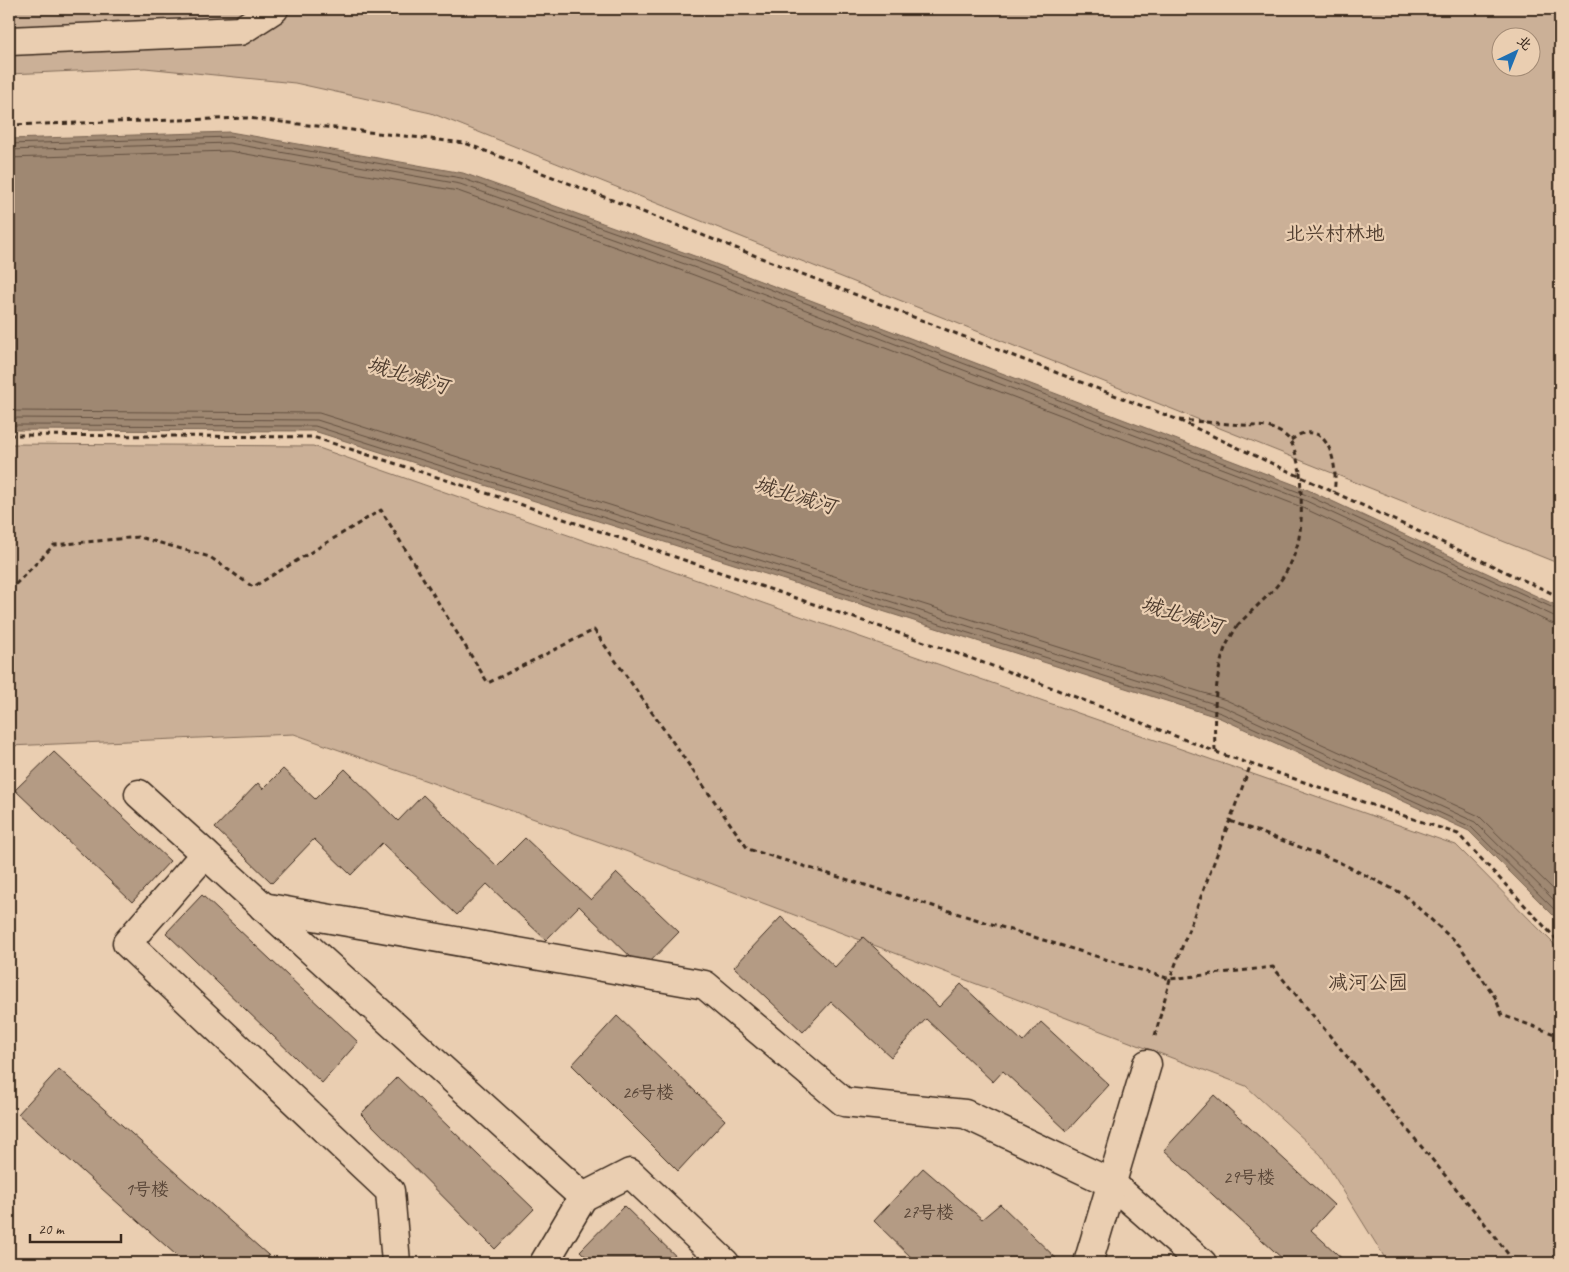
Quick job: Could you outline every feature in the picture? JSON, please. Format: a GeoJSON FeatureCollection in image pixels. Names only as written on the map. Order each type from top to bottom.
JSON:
{"type":"FeatureCollection","features":[{"type":"Feature","properties":{"kind":"street"},"geometry":{"type":"LineString","coordinates":[[9,41],[240,31],[274,9]]}},
{"type":"Feature","properties":{"kind":"street"},"geometry":{"type":"LineString","coordinates":[[139,794],[583,1197]]}},
{"type":"Feature","properties":{"kind":"street"},"geometry":{"type":"LineString","coordinates":[[206,854],[128,943],[390,1191],[396,1263]]}},
{"type":"Feature","properties":{"kind":"street"},"geometry":{"type":"LineString","coordinates":[[263,907],[705,985],[844,1102],[965,1114],[1111,1184],[1202,1263]]}},
{"type":"Feature","properties":{"kind":"street"},"geometry":{"type":"LineString","coordinates":[[1088,1263],[1147,1064]]}},
{"type":"Feature","properties":{"kind":"street"},"geometry":{"type":"LineString","coordinates":[[544,1263],[583,1197],[630,1173],[725,1263]]}},
{"type":"Feature","properties":{"kind":"path"},"geometry":{"type":"LineString","coordinates":[[9,125],[247,118],[465,143],[1176,419],[1560,597]]}},
{"type":"Feature","properties":{"kind":"path"},"geometry":{"type":"LineString","coordinates":[[1176,419],[1268,427],[1281,432],[1291,440],[1300,471],[1302,513],[1300,540],[1291,565],[1274,589],[1236,626],[1225,650],[1216,686],[1214,720],[1216,751]]}},
{"type":"Feature","properties":{"kind":"path"},"geometry":{"type":"LineString","coordinates":[[1291,440],[1301,434],[1314,433],[1325,440],[1333,457],[1336,481],[1334,492]]}},
{"type":"Feature","properties":{"kind":"path"},"geometry":{"type":"LineString","coordinates":[[9,436],[314,438],[508,500],[916,639],[1032,680],[1251,764],[1458,834],[1560,943]]}},
{"type":"Feature","properties":{"kind":"path"},"geometry":{"type":"LineString","coordinates":[[9,592],[54,545],[139,537],[210,557],[253,587],[381,510],[488,683],[594,630],[748,849],[1170,979],[1273,967],[1482,1220],[1514,1263]]}},
{"type":"Feature","properties":{"kind":"path"},"geometry":{"type":"LineString","coordinates":[[1147,1064],[1170,979],[1251,764]]}},
{"type":"Feature","properties":{"kind":"path"},"geometry":{"type":"LineString","coordinates":[[1230,821],[1337,861],[1403,894],[1460,946],[1495,998],[1502,1015],[1560,1036]]}},
{"type":"Feature","properties":{"kind":"path"},"geometry":{"type":"LineString","coordinates":[[1549,1263],[1560,1251]]}},
{"type":"Feature","properties":{"kind":"green space","name":"北兴村林地"},"geometry":{"type":"Polygon","coordinates":[[[9,9],[1560,9],[1560,564],[431,113],[295,83],[145,68],[9,74],[9,9]]]}},
{"type":"Feature","properties":{"kind":"green space","name":"减河公园"},"geometry":{"type":"Polygon","coordinates":[[[9,444],[313,446],[1456,845],[1553,943],[1560,955],[1560,1263],[1388,1263],[1321,1155],[1246,1086],[628,852],[294,734],[9,746],[9,444]]]}},
{"type":"Feature","properties":{"kind":"water","name":"城北减河"},"geometry":{"type":"Polygon","coordinates":[[[230,132],[463,173],[700,258],[1306,489],[1560,607],[1560,922],[1469,831],[1220,718],[314,431],[9,430],[9,139],[230,132]]]}},
{"type":"Feature","properties":{"kind":"building"},"geometry":{"type":"Polygon","coordinates":[[[54,752],[170,861],[132,902],[15,790],[54,752]]]}},
{"type":"Feature","properties":{"kind":"building"},"geometry":{"type":"Polygon","coordinates":[[[283,769],[315,799],[345,769],[398,821],[423,795],[497,866],[525,838],[591,900],[617,873],[679,932],[643,969],[579,906],[546,940],[487,884],[457,915],[382,843],[351,875],[314,839],[272,883],[215,828],[258,783],[263,789],[283,769]]]}},
{"type":"Feature","properties":{"kind":"building"},"geometry":{"type":"Polygon","coordinates":[[[202,895],[358,1042],[322,1083],[166,933],[202,895]]]}},
{"type":"Feature","properties":{"kind":"building"},"geometry":{"type":"Polygon","coordinates":[[[781,917],[835,967],[863,937],[939,1007],[961,984],[1023,1042],[1041,1022],[1109,1085],[1067,1131],[1003,1071],[993,1082],[926,1019],[891,1057],[831,1002],[803,1032],[734,967],[781,917]]]}},
{"type":"Feature","properties":{"kind":"building"},"geometry":{"type":"Polygon","coordinates":[[[617,1016],[725,1120],[678,1171],[572,1065],[617,1016]]]}},
{"type":"Feature","properties":{"kind":"building"},"geometry":{"type":"Polygon","coordinates":[[[59,1069],[277,1263],[185,1263],[18,1114],[59,1069]]]}},
{"type":"Feature","properties":{"kind":"building"},"geometry":{"type":"Polygon","coordinates":[[[397,1077],[534,1209],[495,1249],[361,1114],[397,1077]]]}},
{"type":"Feature","properties":{"kind":"building"},"geometry":{"type":"Polygon","coordinates":[[[1214,1095],[1334,1205],[1311,1230],[1347,1263],[1285,1263],[1164,1150],[1214,1095]]]}},
{"type":"Feature","properties":{"kind":"building"},"geometry":{"type":"Polygon","coordinates":[[[923,1168],[982,1219],[1000,1204],[1061,1263],[917,1263],[874,1221],[923,1168]]]}},
{"type":"Feature","properties":{"kind":"building"},"geometry":{"type":"Polygon","coordinates":[[[624,1206],[683,1263],[593,1263],[580,1251],[624,1206]]]}}]}
